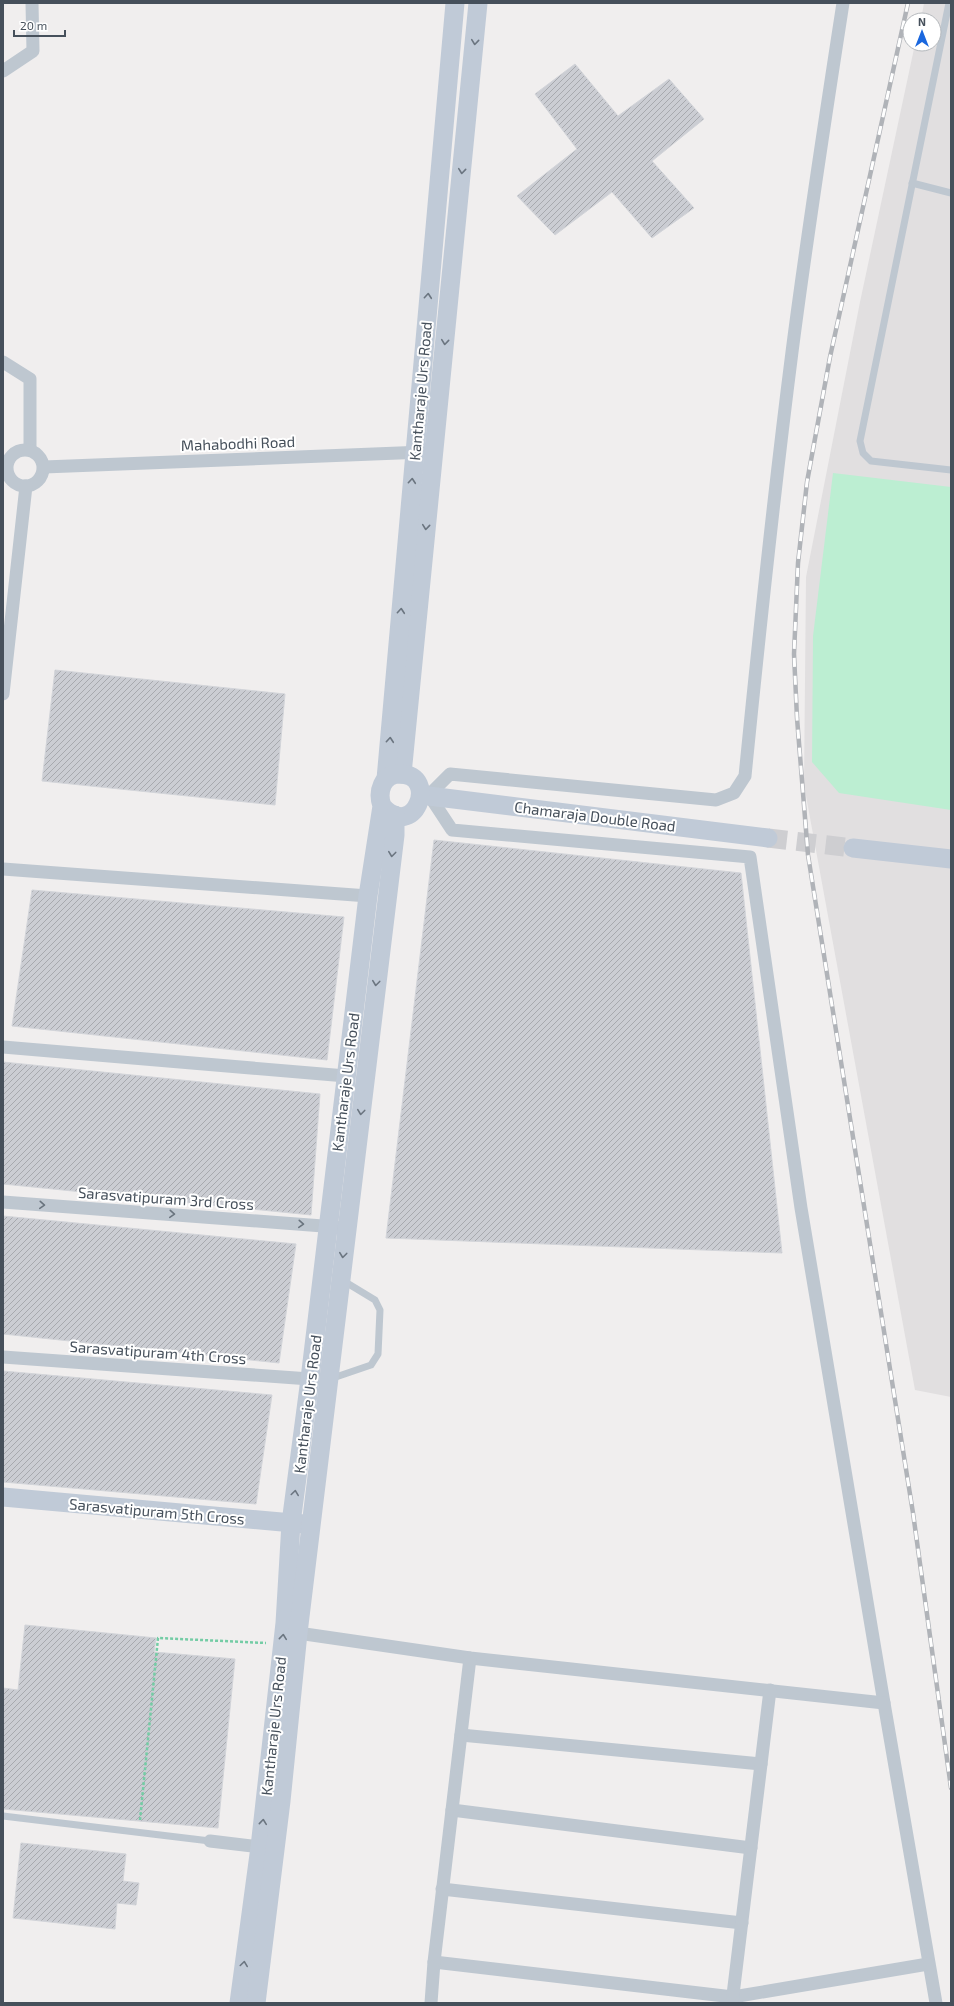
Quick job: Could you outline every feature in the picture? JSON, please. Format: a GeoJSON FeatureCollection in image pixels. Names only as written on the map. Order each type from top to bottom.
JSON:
{"type":"FeatureCollection","features":[{"type":"Feature","properties":{"kind":"street"},"geometry":{"type":"LineString","coordinates":[[3,71],[32,51],[32,3]]}},
{"type":"Feature","properties":{"kind":"street","name":"Kantharaje Urs Road"},"geometry":{"type":"LineString","coordinates":[[394,777],[414,452],[455,3]]}},
{"type":"Feature","properties":{"kind":"street","name":"Kantharaje Urs Road"},"geometry":{"type":"LineString","coordinates":[[394,777],[434,453],[478,3]]}},
{"type":"Feature","properties":{"kind":"street"},"geometry":{"type":"LineString","coordinates":[[843,3],[809,224],[792,352],[765,577],[744,776],[734,793],[716,800],[450,774],[425,795],[418,807],[407,815],[389,810],[379,792],[394,777],[412,778],[417,782],[425,795],[452,830],[750,857],[801,1208],[928,1964],[936,2003]]}},
{"type":"Feature","properties":{"kind":"street"},"geometry":{"type":"LineString","coordinates":[[443,133],[465,134]]}},
{"type":"Feature","properties":{"kind":"street"},"geometry":{"type":"LineString","coordinates":[[3,362],[30,379],[30,450]]}},
{"type":"Feature","properties":{"kind":"street"},"geometry":{"type":"LineString","coordinates":[[30,450],[40,456],[44,466],[41,477],[37,482],[26,486],[15,483],[10,478],[5,466],[12,455],[17,452],[30,450]]}},
{"type":"Feature","properties":{"kind":"street","name":"Mahabodhi Road"},"geometry":{"type":"LineString","coordinates":[[44,466],[414,452],[434,453]]}},
{"type":"Feature","properties":{"kind":"street"},"geometry":{"type":"LineString","coordinates":[[3,694],[26,486]]}},
{"type":"Feature","properties":{"kind":"street","name":"Chamaraja Double Road"},"geometry":{"type":"LineString","coordinates":[[425,795],[768,838]]}},
{"type":"Feature","properties":{"kind":"street","name":"Kantharaje Urs Road"},"geometry":{"type":"LineString","coordinates":[[256,2003],[281,1801],[298,1633],[311,1525],[327,1226],[368,896],[389,810]]}},
{"type":"Feature","properties":{"kind":"street","name":"Kantharaje Urs Road"},"geometry":{"type":"LineString","coordinates":[[239,2003],[260,1847],[282,1644],[291,1523],[340,1279],[347,1228],[395,835],[389,810]]}},
{"type":"Feature","properties":{"kind":"street"},"geometry":{"type":"LineString","coordinates":[[853,848],[951,859]]}},
{"type":"Feature","properties":{"kind":"street"},"geometry":{"type":"LineString","coordinates":[[3,869],[368,896]]}},
{"type":"Feature","properties":{"kind":"street"},"geometry":{"type":"LineString","coordinates":[[3,1047],[346,1076]]}},
{"type":"Feature","properties":{"kind":"street","name":"Sarasvatipuram 3rd Cross"},"geometry":{"type":"LineString","coordinates":[[3,1202],[347,1228]]}},
{"type":"Feature","properties":{"kind":"street","name":"Sarasvatipuram 4th Cross"},"geometry":{"type":"LineString","coordinates":[[3,1357],[319,1380]]}},
{"type":"Feature","properties":{"kind":"street","name":"Sarasvatipuram 5th Cross"},"geometry":{"type":"LineString","coordinates":[[3,1497],[311,1525]]}},
{"type":"Feature","properties":{"kind":"street"},"geometry":{"type":"LineString","coordinates":[[298,1633],[470,1658],[884,1703]]}},
{"type":"Feature","properties":{"kind":"street"},"geometry":{"type":"LineString","coordinates":[[430,2003],[442,1889],[470,1658]]}},
{"type":"Feature","properties":{"kind":"street"},"geometry":{"type":"LineString","coordinates":[[733,2000],[770,1690]]}},
{"type":"Feature","properties":{"kind":"street"},"geometry":{"type":"LineString","coordinates":[[461,1735],[761,1764]]}},
{"type":"Feature","properties":{"kind":"street"},"geometry":{"type":"LineString","coordinates":[[452,1810],[751,1848]]}},
{"type":"Feature","properties":{"kind":"street"},"geometry":{"type":"LineString","coordinates":[[210,1841],[260,1847]]}},
{"type":"Feature","properties":{"kind":"street"},"geometry":{"type":"LineString","coordinates":[[442,1889],[742,1923]]}},
{"type":"Feature","properties":{"kind":"street"},"geometry":{"type":"LineString","coordinates":[[434,1962],[733,2000],[928,1964]]}},
{"type":"Feature","properties":{"kind":"lane"},"geometry":{"type":"LineString","coordinates":[[949,3],[860,441],[863,453],[871,461],[951,470]]}},
{"type":"Feature","properties":{"kind":"lane"},"geometry":{"type":"LineString","coordinates":[[912,183],[951,193]]}},
{"type":"Feature","properties":{"kind":"lane"},"geometry":{"type":"LineString","coordinates":[[319,1380],[371,1365],[378,1354],[380,1310],[375,1300],[340,1279]]}},
{"type":"Feature","properties":{"kind":"lane"},"geometry":{"type":"LineString","coordinates":[[3,1816],[210,1841]]}},
{"type":"Feature","properties":{"kind":"path"},"geometry":{"type":"LineString","coordinates":[[140,1820],[158,1638],[282,1644]]}},
{"type":"Feature","properties":{"kind":"shaded area"},"geometry":{"type":"Polygon","coordinates":[[[924,3],[951,3],[951,1397],[915,1390],[804,785],[806,577],[860,302],[913,52],[942,52],[942,12],[922,12],[924,3]]]}},
{"type":"Feature","properties":{"kind":"green space"},"geometry":{"type":"Polygon","coordinates":[[[833,473],[951,487],[951,810],[839,793],[812,762],[813,636],[833,473]]]}},
{"type":"Feature","properties":{"kind":"building"},"geometry":{"type":"Polygon","coordinates":[[[575,64],[618,116],[669,79],[704,119],[652,161],[694,208],[652,238],[612,192],[555,235],[517,196],[577,149],[535,94],[575,64]]]}},
{"type":"Feature","properties":{"kind":"building"},"geometry":{"type":"Polygon","coordinates":[[[55,670],[285,694],[275,805],[42,781],[55,670]]]}},
{"type":"Feature","properties":{"kind":"building"},"geometry":{"type":"Polygon","coordinates":[[[434,840],[741,873],[782,1253],[386,1238],[434,840]]]}},
{"type":"Feature","properties":{"kind":"building"},"geometry":{"type":"Polygon","coordinates":[[[32,890],[344,917],[327,1060],[12,1026],[32,890]]]}},
{"type":"Feature","properties":{"kind":"building"},"geometry":{"type":"Polygon","coordinates":[[[3,1062],[320,1094],[311,1215],[3,1184],[3,1062]]]}},
{"type":"Feature","properties":{"kind":"building"},"geometry":{"type":"Polygon","coordinates":[[[3,1216],[296,1244],[279,1363],[3,1334],[3,1216]]]}},
{"type":"Feature","properties":{"kind":"building"},"geometry":{"type":"Polygon","coordinates":[[[3,1371],[272,1395],[256,1504],[3,1482],[3,1371]]]}},
{"type":"Feature","properties":{"kind":"building"},"geometry":{"type":"Polygon","coordinates":[[[25,1625],[156,1638],[154,1652],[235,1659],[218,1828],[3,1809],[3,1688],[18,1690],[25,1625]]]}},
{"type":"Feature","properties":{"kind":"building"},"geometry":{"type":"Polygon","coordinates":[[[21,1843],[126,1854],[123,1881],[139,1883],[136,1905],[117,1903],[115,1929],[13,1918],[21,1843]]]}},
{"type":"Feature","properties":{"kind":"tunnel"},"geometry":{"type":"LineString","coordinates":[[768,838],[853,848]]}},
{"type":"Feature","properties":{"kind":"railway"},"geometry":{"type":"LineString","coordinates":[[908,3],[830,357],[807,482],[798,563],[794,654],[797,718],[808,855],[913,1513],[951,1788]]}}]}
